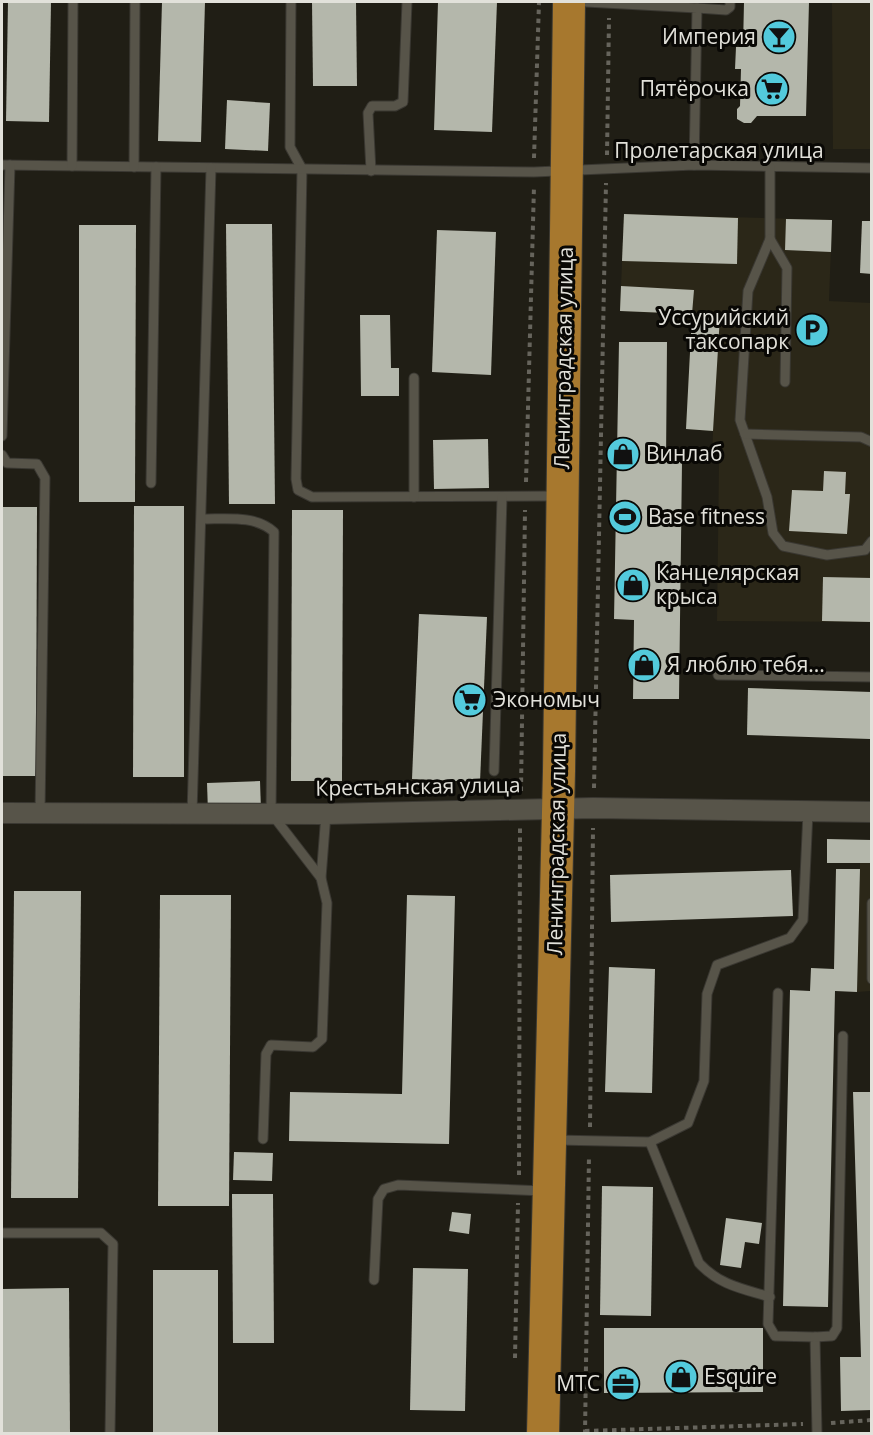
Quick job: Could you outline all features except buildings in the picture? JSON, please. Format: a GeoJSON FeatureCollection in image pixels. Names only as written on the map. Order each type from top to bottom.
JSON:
{"type":"FeatureCollection","features":[{"type":"Feature","properties":{"kind":"highway","name":"Ленинградская улица"},"geometry":{"type":"LineString","coordinates":[[543,1434],[557,808],[569,2]]}},
{"type":"Feature","properties":{"kind":"street","name":"Крестьянская улица"},"geometry":{"type":"LineString","coordinates":[[2,813],[326,814],[557,808],[872,812]]}},
{"type":"Feature","properties":{"kind":"lane"},"geometry":{"type":"LineString","coordinates":[[72,166],[73,2]]}},
{"type":"Feature","properties":{"kind":"lane"},"geometry":{"type":"LineString","coordinates":[[134,166],[135,2]]}},
{"type":"Feature","properties":{"kind":"lane"},"geometry":{"type":"LineString","coordinates":[[291,2],[290,147],[302,169],[296,479],[298,490],[312,497],[561,496]]}},
{"type":"Feature","properties":{"kind":"lane"},"geometry":{"type":"LineString","coordinates":[[371,171],[369,113],[372,106],[394,106],[403,102],[407,2]]}},
{"type":"Feature","properties":{"kind":"lane"},"geometry":{"type":"LineString","coordinates":[[586,2],[726,10],[730,8],[730,2]]}},
{"type":"Feature","properties":{"kind":"lane"},"geometry":{"type":"LineString","coordinates":[[694,165],[697,8]]}},
{"type":"Feature","properties":{"kind":"lane"},"geometry":{"type":"LineString","coordinates":[[2,436],[6,165]]}},
{"type":"Feature","properties":{"kind":"lane","name":"Пролетарская улица"},"geometry":{"type":"LineString","coordinates":[[6,165],[534,172],[694,165],[872,168]]}},
{"type":"Feature","properties":{"kind":"lane"},"geometry":{"type":"LineString","coordinates":[[151,483],[156,167]]}},
{"type":"Feature","properties":{"kind":"lane"},"geometry":{"type":"LineString","coordinates":[[770,167],[770,239],[748,291],[740,420],[767,496],[773,533],[783,546],[827,555],[865,550],[872,541]]}},
{"type":"Feature","properties":{"kind":"lane"},"geometry":{"type":"LineString","coordinates":[[192,814],[212,168]]}},
{"type":"Feature","properties":{"kind":"lane"},"geometry":{"type":"LineString","coordinates":[[770,239],[787,268],[785,382]]}},
{"type":"Feature","properties":{"kind":"lane"},"geometry":{"type":"LineString","coordinates":[[414,378],[414,497]]}},
{"type":"Feature","properties":{"kind":"lane"},"geometry":{"type":"LineString","coordinates":[[745,434],[861,437],[872,442]]}},
{"type":"Feature","properties":{"kind":"lane"},"geometry":{"type":"LineString","coordinates":[[2,455],[7,463],[38,464],[45,478],[40,813]]}},
{"type":"Feature","properties":{"kind":"lane"},"geometry":{"type":"LineString","coordinates":[[494,771],[502,497]]}},
{"type":"Feature","properties":{"kind":"lane"},"geometry":{"type":"LineString","coordinates":[[202,519],[250,519],[264,523],[274,532],[271,813],[321,878]]}},
{"type":"Feature","properties":{"kind":"lane"},"geometry":{"type":"LineString","coordinates":[[718,675],[872,677]]}},
{"type":"Feature","properties":{"kind":"lane"},"geometry":{"type":"LineString","coordinates":[[550,1140],[650,1142],[688,1123],[704,1082],[707,994],[717,965],[790,938],[802,920],[808,812]]}},
{"type":"Feature","properties":{"kind":"lane"},"geometry":{"type":"LineString","coordinates":[[263,1139],[266,1054],[271,1045],[313,1047],[322,1039],[327,903],[321,878],[326,814]]}},
{"type":"Feature","properties":{"kind":"lane"},"geometry":{"type":"LineString","coordinates":[[872,903],[872,979]]}},
{"type":"Feature","properties":{"kind":"lane"},"geometry":{"type":"LineString","coordinates":[[777,993],[768,1324],[775,1336],[832,1336],[837,1328],[843,1036]]}},
{"type":"Feature","properties":{"kind":"lane"},"geometry":{"type":"LineString","coordinates":[[650,1142],[699,1263],[711,1276],[730,1286],[770,1297]]}},
{"type":"Feature","properties":{"kind":"lane"},"geometry":{"type":"LineString","coordinates":[[374,1280],[378,1199],[384,1189],[398,1185],[549,1191]]}},
{"type":"Feature","properties":{"kind":"lane"},"geometry":{"type":"LineString","coordinates":[[2,1233],[101,1233],[113,1244],[110,1434]]}},
{"type":"Feature","properties":{"kind":"lane"},"geometry":{"type":"LineString","coordinates":[[814,1337],[817,1429]]}},
{"type":"Feature","properties":{"kind":"path"},"geometry":{"type":"LineString","coordinates":[[534,172],[539,2]]}},
{"type":"Feature","properties":{"kind":"path"},"geometry":{"type":"LineString","coordinates":[[606,169],[610,3]]}},
{"type":"Feature","properties":{"kind":"path"},"geometry":{"type":"LineString","coordinates":[[585,1431],[817,1429],[872,1420]]}},
{"type":"Feature","properties":{"kind":"shaded area"},"geometry":{"type":"Polygon","coordinates":[[[832,2],[871,2],[871,149],[833,149],[832,2]]]}},
{"type":"Feature","properties":{"kind":"shaded area"},"geometry":{"type":"Polygon","coordinates":[[[624,214],[832,220],[829,301],[871,303],[871,622],[717,621],[719,462],[712,462],[713,431],[686,429],[692,315],[620,311],[624,214]]]}},
{"type":"Feature","properties":{"kind":"shaded area"},"geometry":{"type":"Polygon","coordinates":[[[860,863],[871,863],[871,991],[857,992],[860,863]]]}},
{"type":"Feature","properties":{"kind":"place","name":"Империя"},"geometry":{"type":"Point","coordinates":[779,37]}},
{"type":"Feature","properties":{"kind":"place","name":"Пятёрочка"},"geometry":{"type":"Point","coordinates":[772,89]}},
{"type":"Feature","properties":{"kind":"place","name":"Уссурийский таксопарк"},"geometry":{"type":"Point","coordinates":[812,330]}},
{"type":"Feature","properties":{"kind":"place","name":"Винлаб"},"geometry":{"type":"Point","coordinates":[623,454]}},
{"type":"Feature","properties":{"kind":"place","name":"Base fitness"},"geometry":{"type":"Point","coordinates":[625,517]}},
{"type":"Feature","properties":{"kind":"place","name":"Канцелярская крыса"},"geometry":{"type":"Point","coordinates":[633,585]}},
{"type":"Feature","properties":{"kind":"place","name":"Я люблю тебя..."},"geometry":{"type":"Point","coordinates":[644,665]}},
{"type":"Feature","properties":{"kind":"place","name":"Экономыч"},"geometry":{"type":"Point","coordinates":[470,700]}},
{"type":"Feature","properties":{"kind":"place","name":"Esquire"},"geometry":{"type":"Point","coordinates":[681,1377]}},
{"type":"Feature","properties":{"kind":"place","name":"МТС"},"geometry":{"type":"Point","coordinates":[623,1384]}}]}
